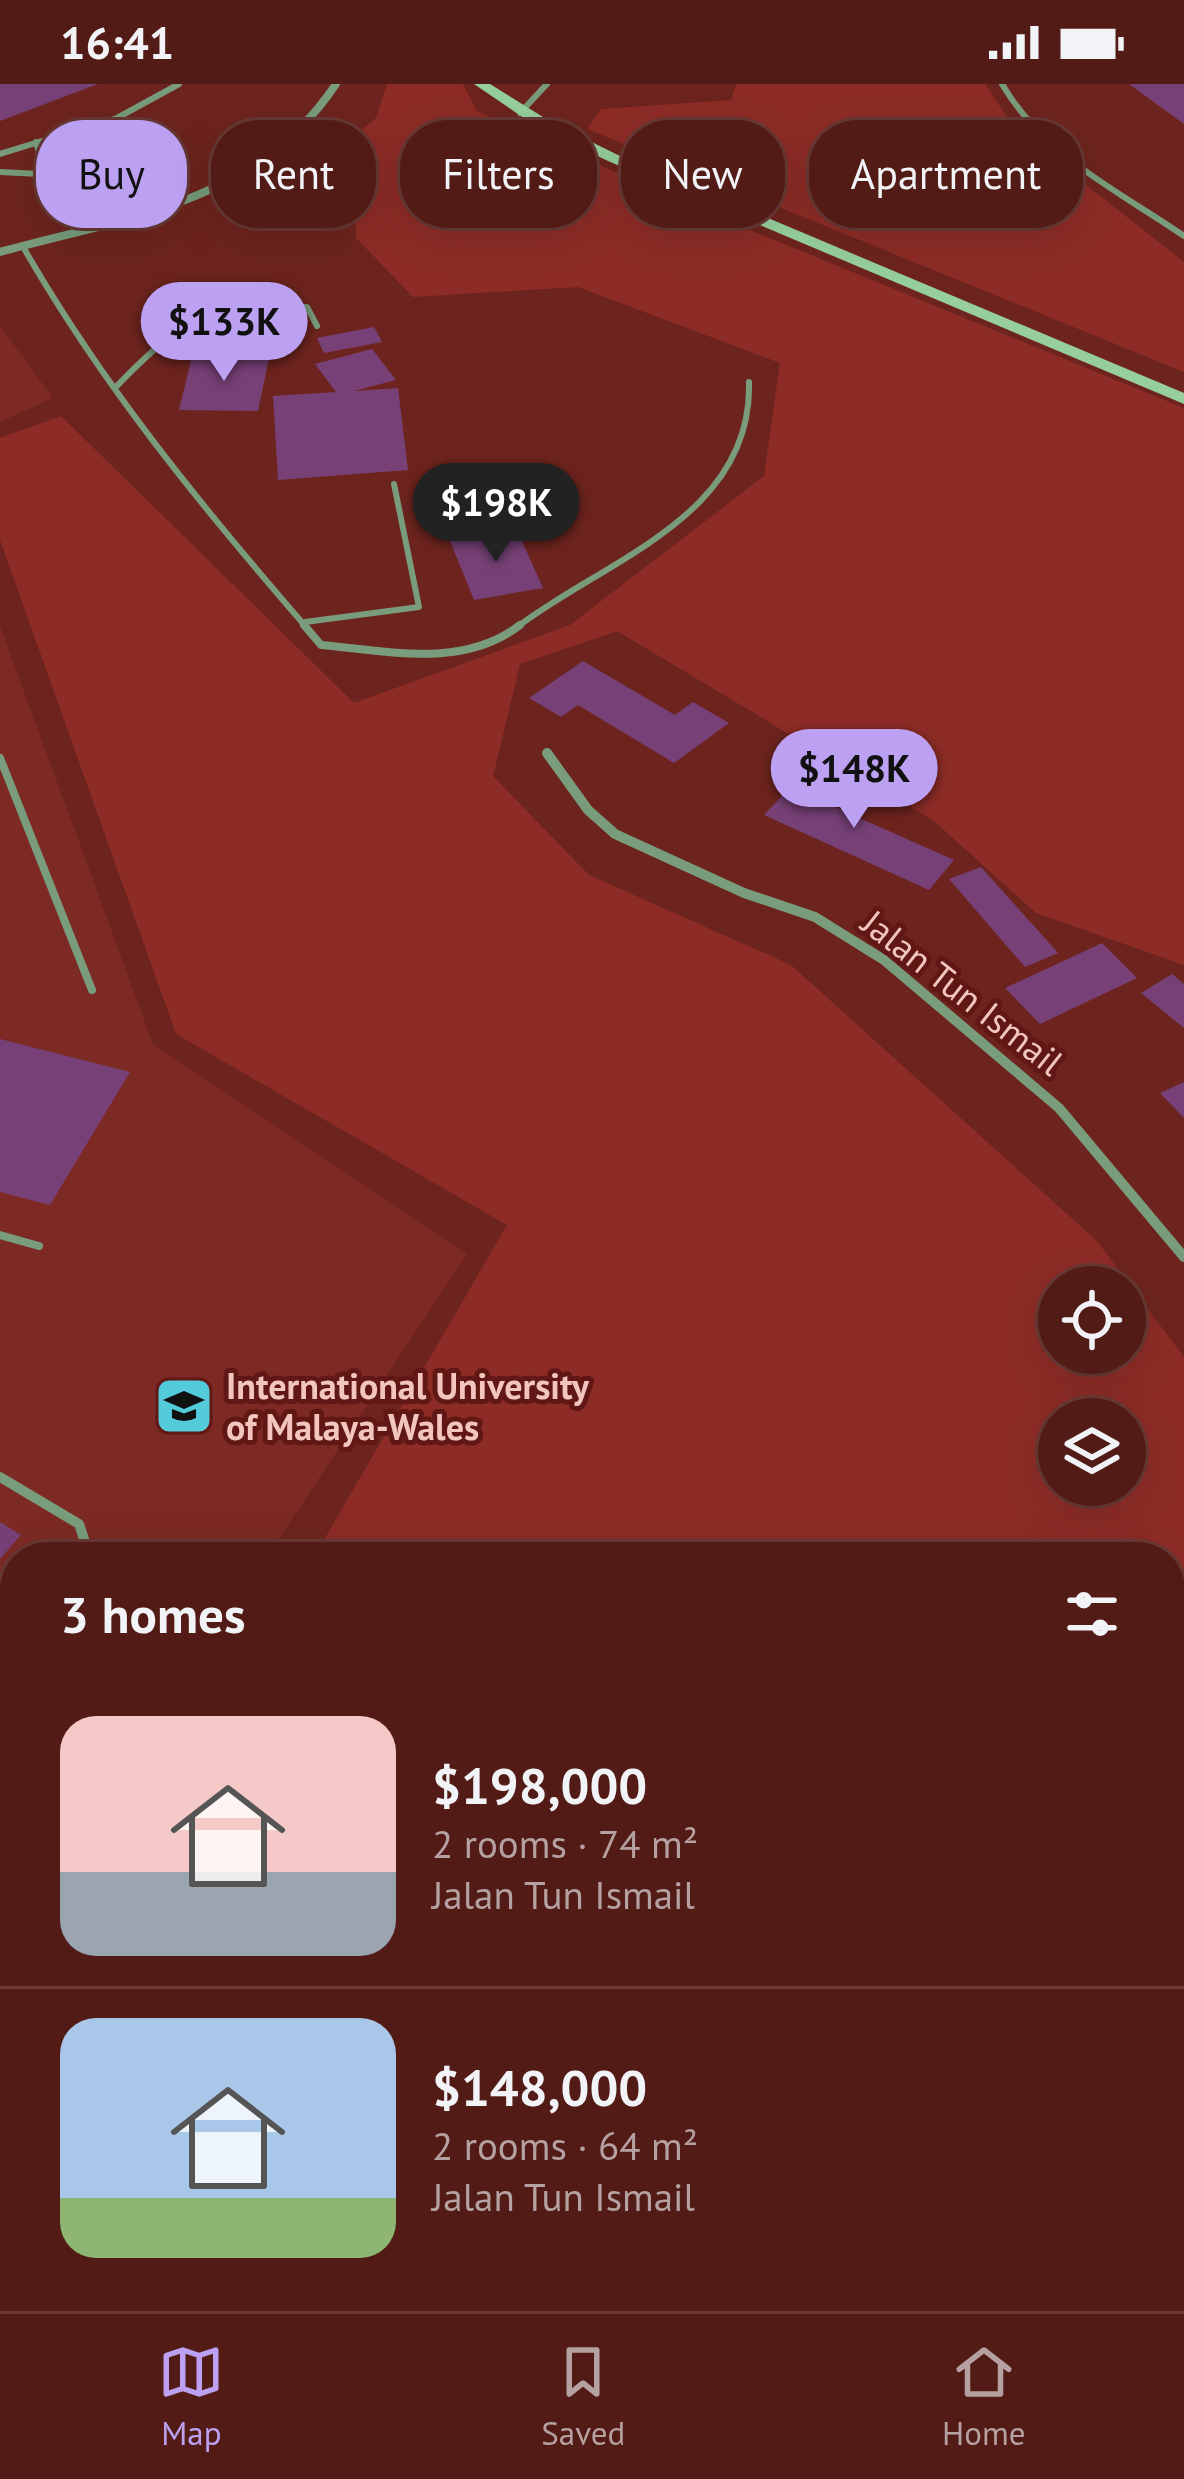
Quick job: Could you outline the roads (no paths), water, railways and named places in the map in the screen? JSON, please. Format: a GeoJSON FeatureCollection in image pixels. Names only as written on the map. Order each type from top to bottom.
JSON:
{"type":"FeatureCollection","features":[{"type":"Feature","properties":{"kind":"street"},"geometry":{"type":"LineString","coordinates":[[187,198],[235,181],[281,153],[321,113],[336,84]]}},
{"type":"Feature","properties":{"kind":"street"},"geometry":{"type":"LineString","coordinates":[[481,84],[520,113],[586,150],[1184,399]]}},
{"type":"Feature","properties":{"kind":"street"},"geometry":{"type":"LineString","coordinates":[[0,252],[82,228]]}},
{"type":"Feature","properties":{"kind":"street","name":"Jalan Tun Ismail"},"geometry":{"type":"LineString","coordinates":[[547,754],[588,810],[614,834],[744,893],[815,916],[884,960],[1059,1108],[1184,1257]]}},
{"type":"Feature","properties":{"kind":"lane"},"geometry":{"type":"LineString","coordinates":[[106,120],[166,95],[179,84]]}},
{"type":"Feature","properties":{"kind":"lane"},"geometry":{"type":"LineString","coordinates":[[520,113],[547,84]]}},
{"type":"Feature","properties":{"kind":"lane"},"geometry":{"type":"LineString","coordinates":[[1002,84],[1015,112],[1079,172],[1184,236]]}},
{"type":"Feature","properties":{"kind":"lane"},"geometry":{"type":"LineString","coordinates":[[0,154],[36,142]]}},
{"type":"Feature","properties":{"kind":"lane"},"geometry":{"type":"LineString","coordinates":[[0,172],[36,174]]}},
{"type":"Feature","properties":{"kind":"lane"},"geometry":{"type":"LineString","coordinates":[[22,245],[70,331],[194,496],[321,645],[434,656],[501,640],[554,599],[648,548],[711,492],[750,418],[749,382]]}},
{"type":"Feature","properties":{"kind":"lane"},"geometry":{"type":"LineString","coordinates":[[115,388],[162,339],[229,308],[307,307],[317,326]]}},
{"type":"Feature","properties":{"kind":"lane"},"geometry":{"type":"LineString","coordinates":[[305,622],[419,607],[394,484]]}},
{"type":"Feature","properties":{"kind":"lane"},"geometry":{"type":"LineString","coordinates":[[0,758],[92,990]]}},
{"type":"Feature","properties":{"kind":"lane"},"geometry":{"type":"LineString","coordinates":[[0,1235],[38,1246]]}},
{"type":"Feature","properties":{"kind":"lane"},"geometry":{"type":"LineString","coordinates":[[0,1477],[79,1524],[85,1542]]}},
{"type":"Feature","properties":{"kind":"place","name":"International University of Malaya-Wales"},"geometry":{"type":"Point","coordinates":[184,1406]}}]}
